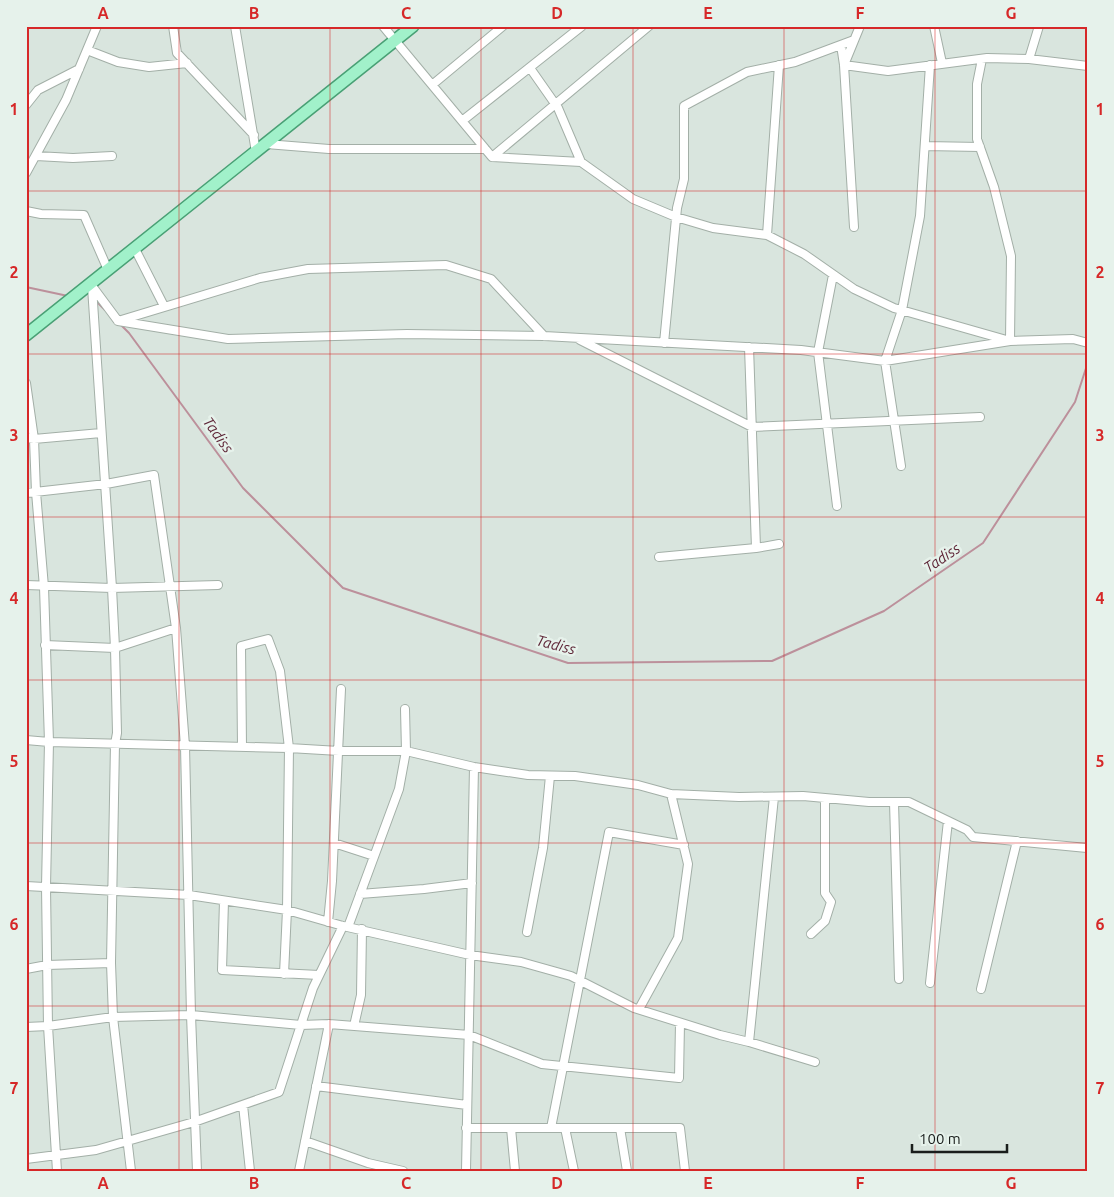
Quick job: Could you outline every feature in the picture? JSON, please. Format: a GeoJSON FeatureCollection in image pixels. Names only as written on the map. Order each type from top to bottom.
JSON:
{"type":"FeatureCollection","features":[{"type":"Feature","properties":{"kind":"main road"},"geometry":{"type":"LineString","coordinates":[[26,335],[91,286],[135,248],[413,26]]}},
{"type":"Feature","properties":{"kind":"street"},"geometry":{"type":"LineString","coordinates":[[26,173],[66,100],[97,26]]}},
{"type":"Feature","properties":{"kind":"street"},"geometry":{"type":"LineString","coordinates":[[173,26],[177,53],[254,135]]}},
{"type":"Feature","properties":{"kind":"street"},"geometry":{"type":"LineString","coordinates":[[235,26],[256,152]]}},
{"type":"Feature","properties":{"kind":"street"},"geometry":{"type":"LineString","coordinates":[[383,26],[492,158]]}},
{"type":"Feature","properties":{"kind":"street"},"geometry":{"type":"LineString","coordinates":[[432,85],[503,26]]}},
{"type":"Feature","properties":{"kind":"street"},"geometry":{"type":"LineString","coordinates":[[462,121],[582,26]]}},
{"type":"Feature","properties":{"kind":"street"},"geometry":{"type":"LineString","coordinates":[[492,158],[649,26]]}},
{"type":"Feature","properties":{"kind":"street"},"geometry":{"type":"LineString","coordinates":[[844,65],[860,26]]}},
{"type":"Feature","properties":{"kind":"street"},"geometry":{"type":"LineString","coordinates":[[934,26],[942,64]]}},
{"type":"Feature","properties":{"kind":"street"},"geometry":{"type":"LineString","coordinates":[[1029,59],[1039,26]]}},
{"type":"Feature","properties":{"kind":"street"},"geometry":{"type":"LineString","coordinates":[[664,343],[676,217],[684,179],[684,106],[747,72],[795,62],[854,40]]}},
{"type":"Feature","properties":{"kind":"street"},"geometry":{"type":"LineString","coordinates":[[841,45],[844,65],[854,227]]}},
{"type":"Feature","properties":{"kind":"street"},"geometry":{"type":"LineString","coordinates":[[87,50],[118,62],[149,67],[187,63]]}},
{"type":"Feature","properties":{"kind":"street"},"geometry":{"type":"LineString","coordinates":[[844,65],[888,71],[982,59],[1029,59],[1088,66]]}},
{"type":"Feature","properties":{"kind":"street"},"geometry":{"type":"LineString","coordinates":[[982,59],[978,84],[978,139],[994,187],[1011,256],[1010,341]]}},
{"type":"Feature","properties":{"kind":"street"},"geometry":{"type":"LineString","coordinates":[[767,235],[779,65]]}},
{"type":"Feature","properties":{"kind":"street"},"geometry":{"type":"LineString","coordinates":[[901,466],[884,361],[902,310],[920,216],[930,65]]}},
{"type":"Feature","properties":{"kind":"street"},"geometry":{"type":"LineString","coordinates":[[530,68],[556,104],[581,162],[633,199],[676,217],[714,228],[767,235],[804,254],[854,289],[902,310],[1010,341]]}},
{"type":"Feature","properties":{"kind":"street"},"geometry":{"type":"LineString","coordinates":[[26,105],[38,90],[79,69]]}},
{"type":"Feature","properties":{"kind":"street"},"geometry":{"type":"LineString","coordinates":[[266,144],[330,148],[485,148]]}},
{"type":"Feature","properties":{"kind":"street"},"geometry":{"type":"LineString","coordinates":[[925,146],[980,147]]}},
{"type":"Feature","properties":{"kind":"street"},"geometry":{"type":"LineString","coordinates":[[36,156],[73,158],[112,156]]}},
{"type":"Feature","properties":{"kind":"street"},"geometry":{"type":"LineString","coordinates":[[492,158],[581,162]]}},
{"type":"Feature","properties":{"kind":"street"},"geometry":{"type":"LineString","coordinates":[[26,211],[41,214],[84,215],[108,270]]}},
{"type":"Feature","properties":{"kind":"street"},"geometry":{"type":"LineString","coordinates":[[135,248],[164,306]]}},
{"type":"Feature","properties":{"kind":"street"},"geometry":{"type":"LineString","coordinates":[[118,321],[260,278],[308,269],[446,265],[491,279],[544,336]]}},
{"type":"Feature","properties":{"kind":"street"},"geometry":{"type":"LineString","coordinates":[[833,275],[818,352],[837,506]]}},
{"type":"Feature","properties":{"kind":"street"},"geometry":{"type":"LineString","coordinates":[[91,286],[118,321],[228,339],[407,334],[544,336],[818,352],[884,361],[1010,341],[1073,339],[1088,343]]}},
{"type":"Feature","properties":{"kind":"street"},"geometry":{"type":"LineString","coordinates":[[91,286],[106,484],[115,648],[117,733],[115,744],[112,891],[111,963],[113,1017],[131,1171]]}},
{"type":"Feature","properties":{"kind":"street"},"geometry":{"type":"LineString","coordinates":[[577,338],[752,427],[980,417]]}},
{"type":"Feature","properties":{"kind":"street"},"geometry":{"type":"LineString","coordinates":[[749,348],[756,548]]}},
{"type":"Feature","properties":{"kind":"street"},"geometry":{"type":"LineString","coordinates":[[26,383],[44,587],[49,742],[46,887],[48,1026],[58,1171]]}},
{"type":"Feature","properties":{"kind":"street"},"geometry":{"type":"LineString","coordinates":[[30,438],[102,433]]}},
{"type":"Feature","properties":{"kind":"street"},"geometry":{"type":"LineString","coordinates":[[26,493],[106,484],[154,475],[176,628],[185,746],[194,1122],[197,1171]]}},
{"type":"Feature","properties":{"kind":"street"},"geometry":{"type":"LineString","coordinates":[[659,557],[779,544]]}},
{"type":"Feature","properties":{"kind":"street"},"geometry":{"type":"LineString","coordinates":[[26,586],[112,588],[218,585]]}},
{"type":"Feature","properties":{"kind":"street"},"geometry":{"type":"LineString","coordinates":[[45,645],[115,648],[176,628]]}},
{"type":"Feature","properties":{"kind":"street"},"geometry":{"type":"LineString","coordinates":[[242,746],[241,646],[268,639],[280,671],[289,748],[287,910],[284,974]]}},
{"type":"Feature","properties":{"kind":"street"},"geometry":{"type":"LineString","coordinates":[[328,922],[339,751],[340,689]]}},
{"type":"Feature","properties":{"kind":"street"},"geometry":{"type":"LineString","coordinates":[[26,1159],[96,1150],[194,1122],[279,1092],[313,988],[360,894],[399,789],[406,751],[404,709]]}},
{"type":"Feature","properties":{"kind":"street"},"geometry":{"type":"LineString","coordinates":[[26,740],[185,746],[242,746],[339,751],[406,751],[474,767],[528,775],[575,776],[638,785],[671,794],[909,802],[967,830],[973,837],[1087,848]]}},
{"type":"Feature","properties":{"kind":"street"},"geometry":{"type":"LineString","coordinates":[[466,1171],[474,767]]}},
{"type":"Feature","properties":{"kind":"street"},"geometry":{"type":"LineString","coordinates":[[527,932],[543,848],[550,776]]}},
{"type":"Feature","properties":{"kind":"street"},"geometry":{"type":"LineString","coordinates":[[638,1009],[678,938],[688,864],[671,794]]}},
{"type":"Feature","properties":{"kind":"street"},"geometry":{"type":"LineString","coordinates":[[750,1042],[774,796]]}},
{"type":"Feature","properties":{"kind":"street"},"geometry":{"type":"LineString","coordinates":[[811,934],[825,921],[831,902],[824,893],[825,798]]}},
{"type":"Feature","properties":{"kind":"street"},"geometry":{"type":"LineString","coordinates":[[894,802],[899,979]]}},
{"type":"Feature","properties":{"kind":"street"},"geometry":{"type":"LineString","coordinates":[[930,983],[948,821]]}},
{"type":"Feature","properties":{"kind":"street"},"geometry":{"type":"LineString","coordinates":[[551,1128],[609,832],[684,845]]}},
{"type":"Feature","properties":{"kind":"street"},"geometry":{"type":"LineString","coordinates":[[981,989],[1017,841]]}},
{"type":"Feature","properties":{"kind":"street"},"geometry":{"type":"LineString","coordinates":[[334,843],[374,856]]}},
{"type":"Feature","properties":{"kind":"street"},"geometry":{"type":"LineString","coordinates":[[360,894],[472,883]]}},
{"type":"Feature","properties":{"kind":"street"},"geometry":{"type":"LineString","coordinates":[[26,886],[189,895],[287,910],[328,922],[470,955],[521,962],[571,976],[638,1009],[815,1062]]}},
{"type":"Feature","properties":{"kind":"street"},"geometry":{"type":"LineString","coordinates":[[224,901],[222,970],[319,975]]}},
{"type":"Feature","properties":{"kind":"street"},"geometry":{"type":"LineString","coordinates":[[354,1026],[361,995],[362,929]]}},
{"type":"Feature","properties":{"kind":"street"},"geometry":{"type":"LineString","coordinates":[[26,969],[47,965],[111,963]]}},
{"type":"Feature","properties":{"kind":"street"},"geometry":{"type":"LineString","coordinates":[[26,1027],[48,1026],[113,1017],[191,1015],[301,1025],[330,1024],[469,1035],[542,1064],[679,1078],[680,1023]]}},
{"type":"Feature","properties":{"kind":"street"},"geometry":{"type":"LineString","coordinates":[[299,1171],[330,1024]]}},
{"type":"Feature","properties":{"kind":"street"},"geometry":{"type":"LineString","coordinates":[[316,1086],[466,1105]]}},
{"type":"Feature","properties":{"kind":"street"},"geometry":{"type":"LineString","coordinates":[[243,1105],[250,1171]]}},
{"type":"Feature","properties":{"kind":"street"},"geometry":{"type":"LineString","coordinates":[[466,1128],[680,1128],[685,1171]]}},
{"type":"Feature","properties":{"kind":"street"},"geometry":{"type":"LineString","coordinates":[[511,1128],[516,1171]]}},
{"type":"Feature","properties":{"kind":"street"},"geometry":{"type":"LineString","coordinates":[[565,1128],[574,1171]]}},
{"type":"Feature","properties":{"kind":"street"},"geometry":{"type":"LineString","coordinates":[[620,1128],[627,1171]]}},
{"type":"Feature","properties":{"kind":"street"},"geometry":{"type":"LineString","coordinates":[[305,1142],[368,1163],[403,1171]]}},
{"type":"Feature","properties":{"kind":"waterway","name":"Tadiss"},"geometry":{"type":"LineString","coordinates":[[26,287],[68,296]]}},
{"type":"Feature","properties":{"kind":"waterway","name":"Tadiss"},"geometry":{"type":"LineString","coordinates":[[96,301],[105,310]]}},
{"type":"Feature","properties":{"kind":"waterway","name":"Tadiss"},"geometry":{"type":"LineString","coordinates":[[120,324],[129,333],[243,488],[343,588],[568,663],[772,661],[884,611],[983,543],[1075,402],[1088,362]]}}]}
